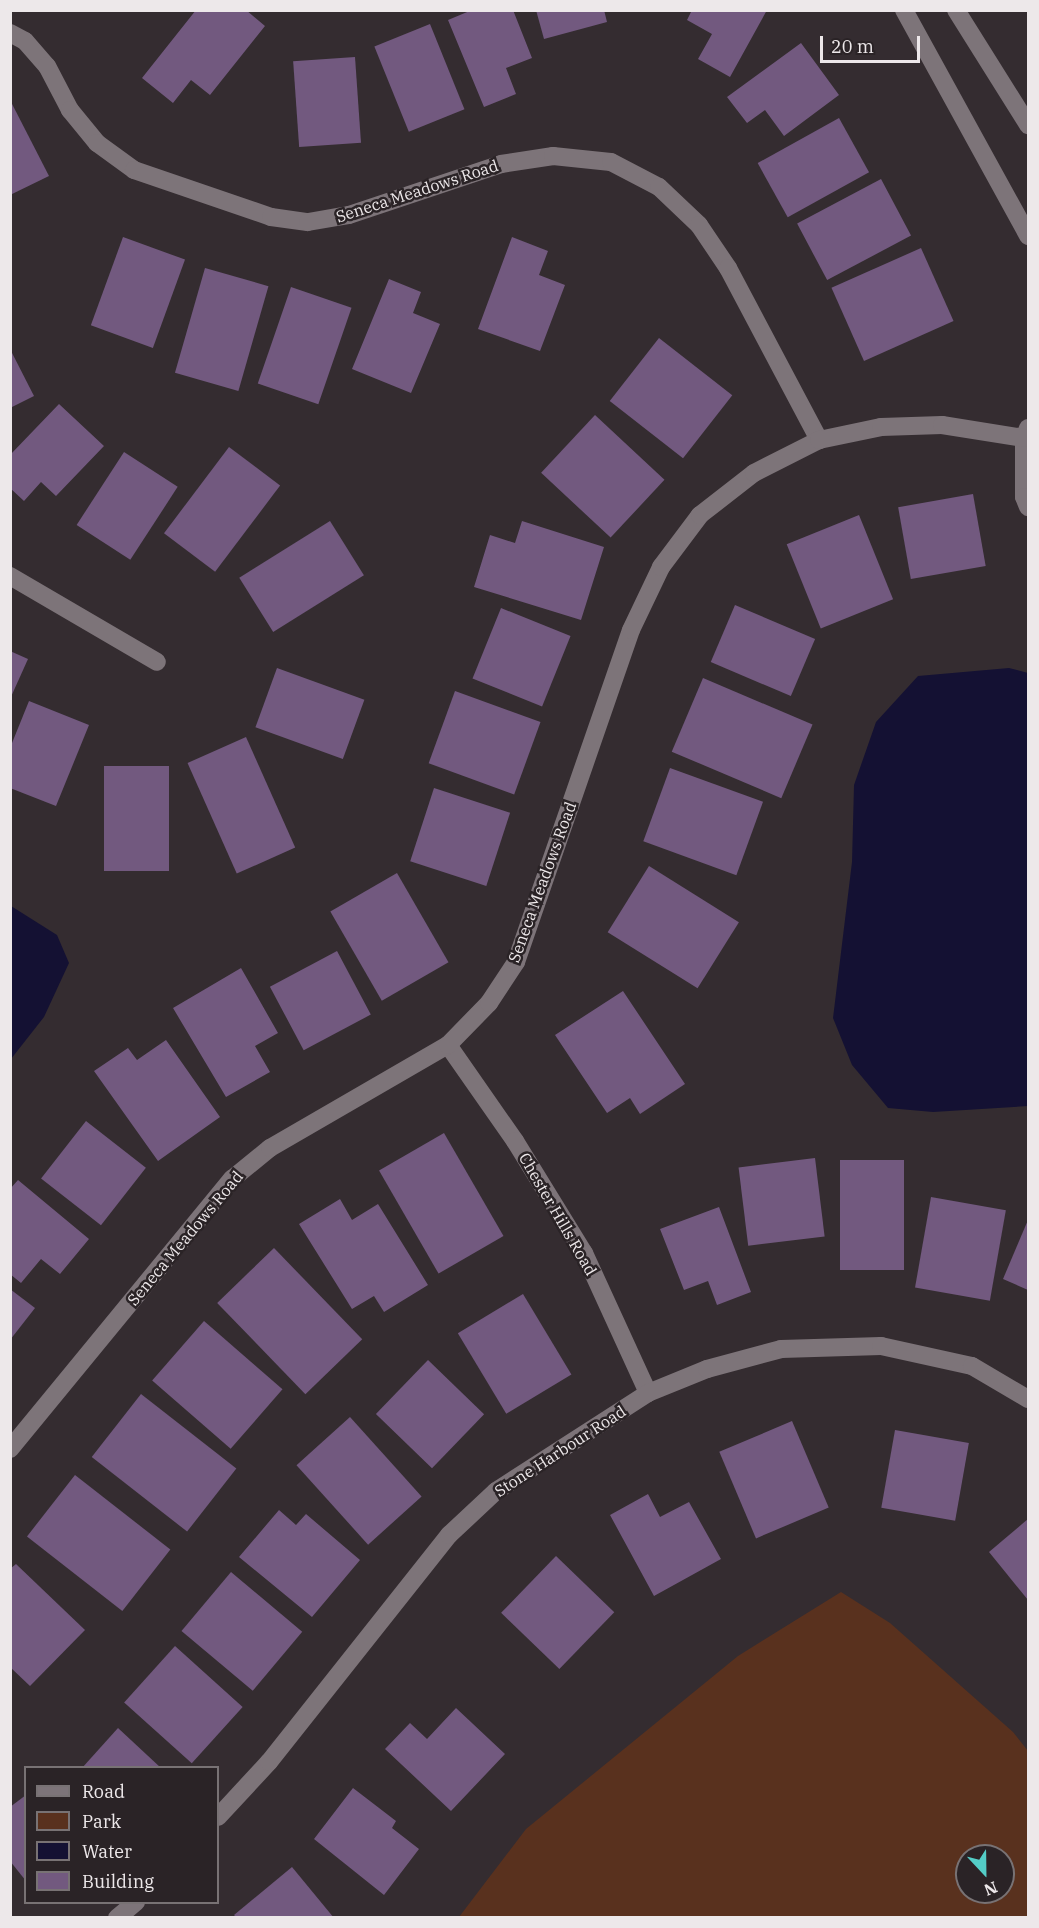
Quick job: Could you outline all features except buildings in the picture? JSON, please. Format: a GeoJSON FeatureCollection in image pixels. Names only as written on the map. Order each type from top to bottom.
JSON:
{"type":"FeatureCollection","features":[{"type":"Feature","properties":{"kind":"street"},"geometry":{"type":"LineString","coordinates":[[904,10],[1029,236]]}},
{"type":"Feature","properties":{"kind":"street"},"geometry":{"type":"LineString","coordinates":[[956,10],[1029,125]]}},
{"type":"Feature","properties":{"kind":"street","name":"Seneca Meadows Road"},"geometry":{"type":"LineString","coordinates":[[10,33],[25,41],[47,66],[70,110],[106,150],[134,170],[173,186],[272,217],[308,222],[349,215],[501,164],[553,156],[611,162],[659,188],[699,225],[729,268],[819,440]]}},
{"type":"Feature","properties":{"kind":"street","name":"Seneca Meadows Road"},"geometry":{"type":"LineString","coordinates":[[10,1449],[232,1179],[270,1148],[448,1045],[489,1003],[516,962],[631,630],[661,567],[700,515],[754,473],[819,440],[881,427],[942,425],[1026,432]]}},
{"type":"Feature","properties":{"kind":"street"},"geometry":{"type":"LineString","coordinates":[[1026,432],[1024,497],[1029,507]]}},
{"type":"Feature","properties":{"kind":"street"},"geometry":{"type":"LineString","coordinates":[[10,576],[157,662]]}},
{"type":"Feature","properties":{"kind":"street","name":"Chester Hills Road"},"geometry":{"type":"LineString","coordinates":[[448,1045],[515,1141],[584,1253],[648,1393]]}},
{"type":"Feature","properties":{"kind":"street","name":"Stone Harbour Road"},"geometry":{"type":"LineString","coordinates":[[219,1816],[269,1762],[449,1535],[496,1491],[648,1393],[707,1369],[781,1348],[881,1346],[972,1366],[1029,1399]]}},
{"type":"Feature","properties":{"kind":"street"},"geometry":{"type":"LineString","coordinates":[[117,1917],[133,1904]]}},
{"type":"Feature","properties":{"kind":"green space"},"geometry":{"type":"Polygon","coordinates":[[[841,1592],[890,1623],[1013,1732],[1028,1751],[1028,1917],[459,1917],[526,1829],[738,1656],[841,1592]]]}},
{"type":"Feature","properties":{"kind":"water"},"geometry":{"type":"Polygon","coordinates":[[[1009,668],[1028,673],[1028,1106],[933,1112],[888,1108],[852,1065],[833,1018],[852,862],[854,785],[876,722],[918,676],[1009,668]]]}},
{"type":"Feature","properties":{"kind":"water"},"geometry":{"type":"Polygon","coordinates":[[[11,906],[57,935],[69,963],[44,1017],[11,1059],[11,906]]]}}]}
